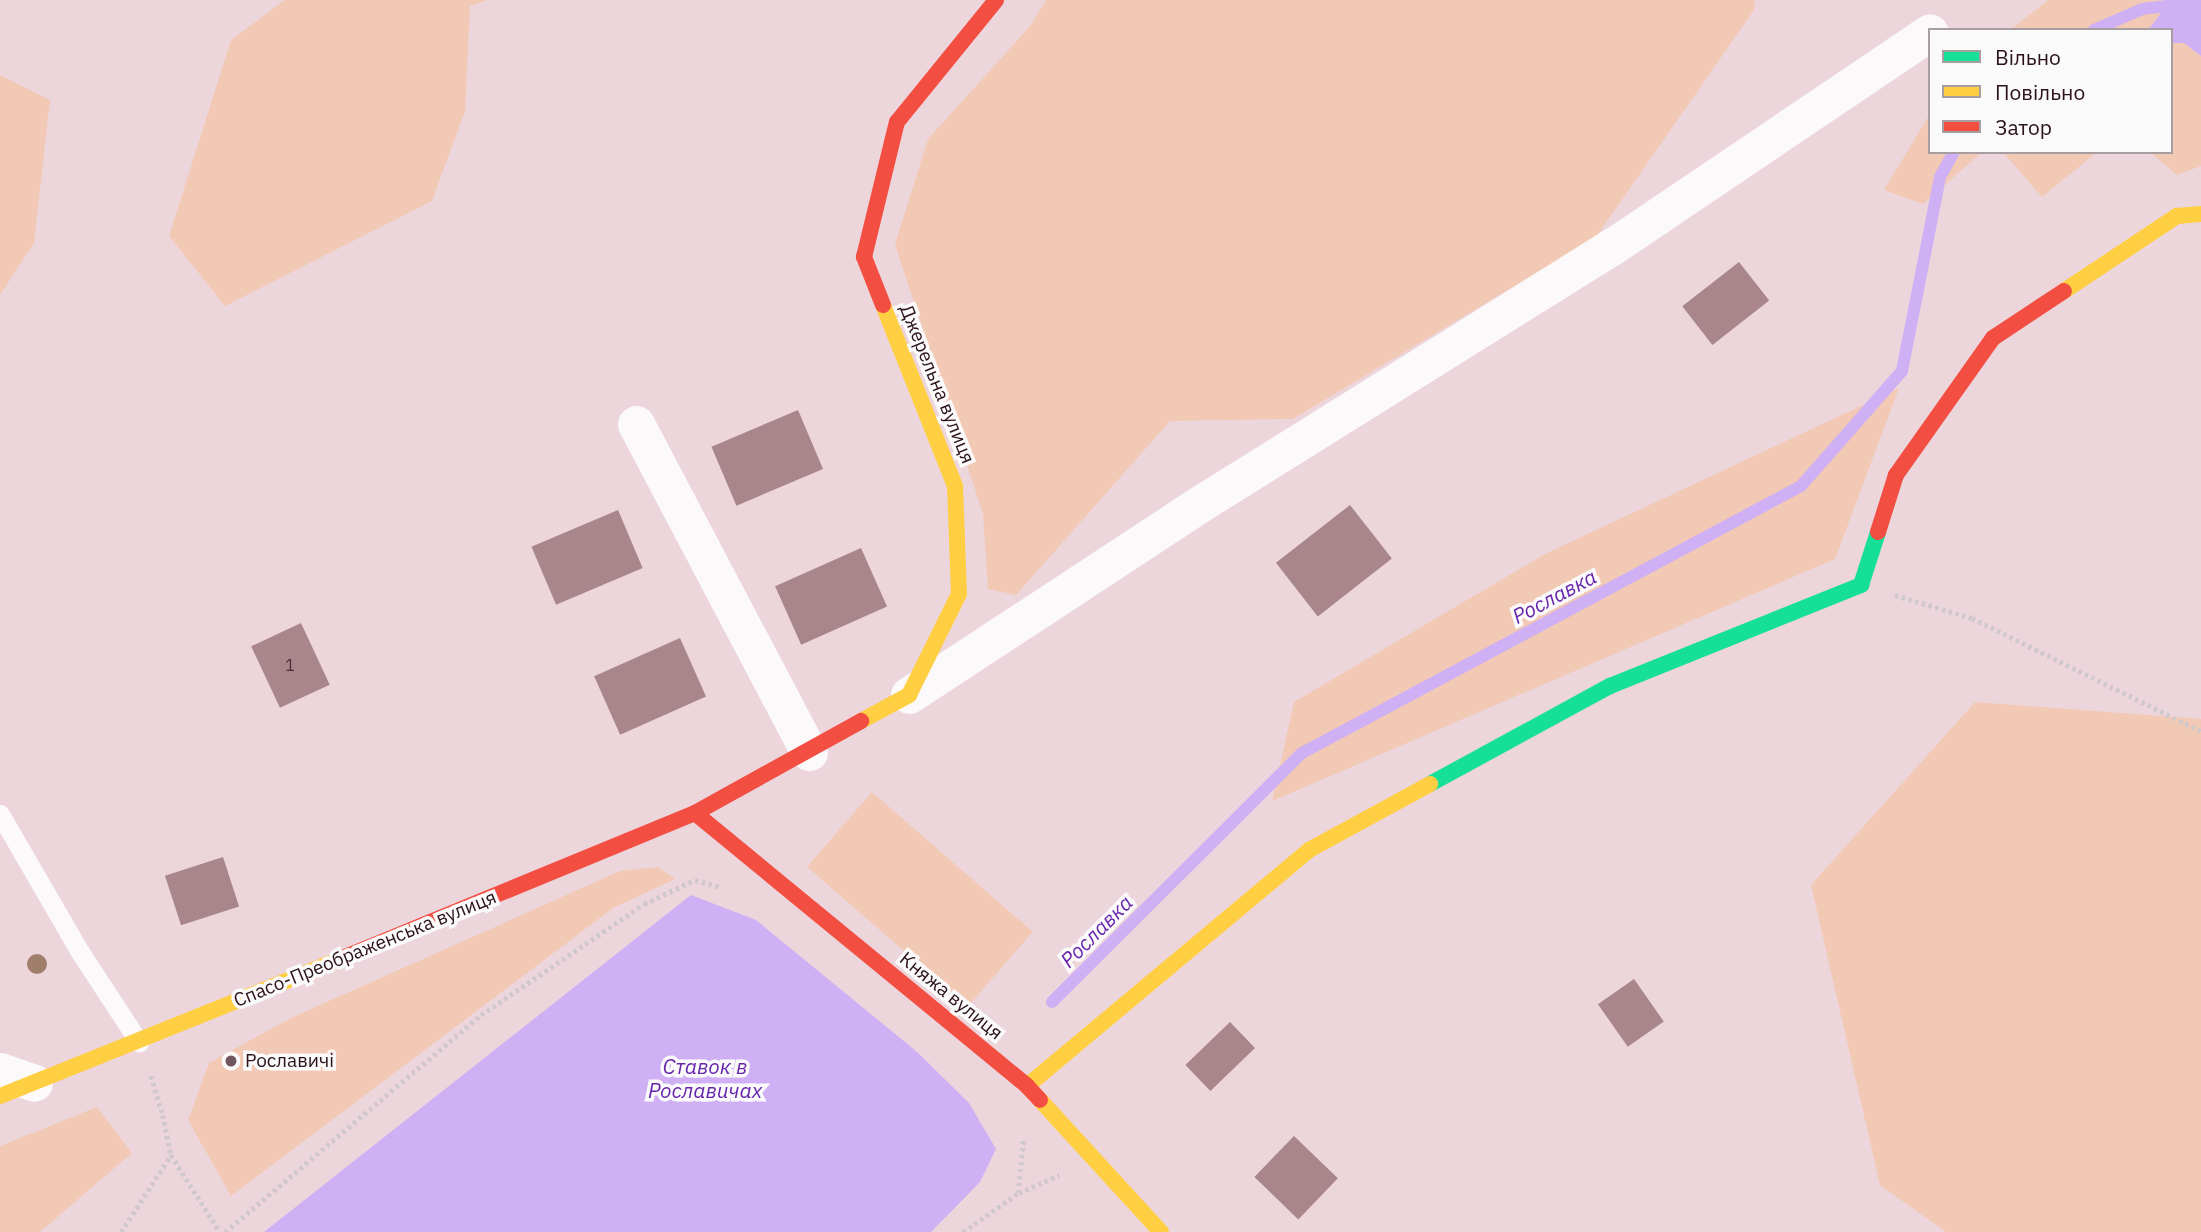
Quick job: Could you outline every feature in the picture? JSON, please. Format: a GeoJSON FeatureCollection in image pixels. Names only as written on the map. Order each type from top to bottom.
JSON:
{"type":"FeatureCollection","features":[{"type":"Feature","properties":{"kind":"street","name":"Джерельна вулиця"},"geometry":{"type":"LineString","coordinates":[[909,695],[959,594],[955,486],[864,257],[897,121],[996,0]]}},
{"type":"Feature","properties":{"kind":"street"},"geometry":{"type":"LineString","coordinates":[[695,813],[909,695],[1195,507],[1613,246],[1928,33]]}},
{"type":"Feature","properties":{"kind":"street"},"geometry":{"type":"LineString","coordinates":[[1027,1086],[1309,850],[1610,686],[1861,585],[1896,475],[1993,338],[2176,216],[2201,214]]}},
{"type":"Feature","properties":{"kind":"street"},"geometry":{"type":"LineString","coordinates":[[636,424],[809,752]]}},
{"type":"Feature","properties":{"kind":"street","name":"Княжа вулиця"},"geometry":{"type":"LineString","coordinates":[[695,813],[1027,1086],[1161,1232]]}},
{"type":"Feature","properties":{"kind":"street","name":"Спасо-Преображенська вулиця"},"geometry":{"type":"LineString","coordinates":[[0,1096],[139,1042],[695,813]]}},
{"type":"Feature","properties":{"kind":"street"},"geometry":{"type":"LineString","coordinates":[[0,1071],[34,1083]]}},
{"type":"Feature","properties":{"kind":"lane"},"geometry":{"type":"LineString","coordinates":[[0,814],[80,952],[139,1042]]}},
{"type":"Feature","properties":{"kind":"path"},"geometry":{"type":"LineString","coordinates":[[1861,585],[1972,618],[2201,731]]}},
{"type":"Feature","properties":{"kind":"path"},"geometry":{"type":"LineString","coordinates":[[139,1042],[163,1115],[171,1155],[222,1232],[481,1015],[644,904],[695,880],[735,891]]}},
{"type":"Feature","properties":{"kind":"path"},"geometry":{"type":"LineString","coordinates":[[962,1232],[1018,1193],[1023,1139],[1015,1129]]}},
{"type":"Feature","properties":{"kind":"path"},"geometry":{"type":"LineString","coordinates":[[121,1232],[171,1155]]}},
{"type":"Feature","properties":{"kind":"shaded area"},"geometry":{"type":"Polygon","coordinates":[[[285,0],[487,0],[470,6],[465,111],[432,201],[225,306],[169,236],[231,40],[285,0]]]}},
{"type":"Feature","properties":{"kind":"shaded area"},"geometry":{"type":"Polygon","coordinates":[[[1046,0],[1755,0],[1754,10],[1596,237],[1293,419],[1170,421],[1016,595],[988,589],[983,514],[895,244],[928,139],[1031,25],[1046,0]]]}},
{"type":"Feature","properties":{"kind":"shaded area"},"geometry":{"type":"Polygon","coordinates":[[[2048,0],[2171,0],[2150,28],[2013,28],[2048,0]]]}},
{"type":"Feature","properties":{"kind":"shaded area"},"geometry":{"type":"Polygon","coordinates":[[[2173,43],[2184,43],[2201,56],[2201,166],[2177,175],[2152,154],[2173,154],[2173,43]]]}},
{"type":"Feature","properties":{"kind":"shaded area"},"geometry":{"type":"Polygon","coordinates":[[[0,75],[50,100],[34,243],[0,295],[0,75]]]}},
{"type":"Feature","properties":{"kind":"shaded area"},"geometry":{"type":"Polygon","coordinates":[[[1928,117],[1928,154],[1980,154],[1923,204],[1884,190],[1928,117]]]}},
{"type":"Feature","properties":{"kind":"shaded area"},"geometry":{"type":"Polygon","coordinates":[[[2005,154],[2095,154],[2042,197],[2005,154]]]}},
{"type":"Feature","properties":{"kind":"shaded area"},"geometry":{"type":"Polygon","coordinates":[[[1899,388],[1835,559],[1272,801],[1294,702],[1545,554],[1899,388]]]}},
{"type":"Feature","properties":{"kind":"shaded area"},"geometry":{"type":"Polygon","coordinates":[[[1975,702],[2201,719],[2201,1232],[1946,1232],[1880,1185],[1811,885],[1975,702]]]}},
{"type":"Feature","properties":{"kind":"shaded area"},"geometry":{"type":"Polygon","coordinates":[[[872,792],[1033,932],[968,1006],[807,867],[872,792]]]}},
{"type":"Feature","properties":{"kind":"shaded area"},"geometry":{"type":"Polygon","coordinates":[[[658,867],[675,879],[613,908],[231,1196],[188,1120],[209,1063],[291,1018],[620,871],[658,867]]]}},
{"type":"Feature","properties":{"kind":"shaded area"},"geometry":{"type":"Polygon","coordinates":[[[97,1107],[132,1153],[40,1232],[0,1232],[0,1146],[97,1107]]]}},
{"type":"Feature","properties":{"kind":"water"},"geometry":{"type":"Polygon","coordinates":[[[2171,0],[2201,0],[2201,56],[2184,43],[2173,43],[2173,28],[2150,28],[2171,0]]]}},
{"type":"Feature","properties":{"kind":"water","name":"Ставок в Рославичах"},"geometry":{"type":"Polygon","coordinates":[[[691,895],[756,920],[916,1051],[969,1103],[996,1149],[980,1182],[931,1232],[264,1232],[691,895]]]}},
{"type":"Feature","properties":{"kind":"building"},"geometry":{"type":"Polygon","coordinates":[[[1739,262],[1769,301],[1712,345],[1682,306],[1739,262]]]}},
{"type":"Feature","properties":{"kind":"building"},"geometry":{"type":"Polygon","coordinates":[[[798,410],[823,469],[736,506],[711,447],[798,410]]]}},
{"type":"Feature","properties":{"kind":"building"},"geometry":{"type":"Polygon","coordinates":[[[1350,505],[1392,559],[1318,616],[1276,563],[1350,505]]]}},
{"type":"Feature","properties":{"kind":"building"},"geometry":{"type":"Polygon","coordinates":[[[618,510],[643,568],[556,605],[531,547],[618,510]]]}},
{"type":"Feature","properties":{"kind":"building"},"geometry":{"type":"Polygon","coordinates":[[[861,548],[887,606],[801,645],[775,586],[861,548]]]}},
{"type":"Feature","properties":{"kind":"building"},"geometry":{"type":"Polygon","coordinates":[[[301,623],[330,685],[280,708],[251,646],[301,623]]]}},
{"type":"Feature","properties":{"kind":"building"},"geometry":{"type":"Polygon","coordinates":[[[680,638],[706,696],[620,735],[594,676],[680,638]]]}},
{"type":"Feature","properties":{"kind":"building"},"geometry":{"type":"Polygon","coordinates":[[[223,857],[239,906],[181,925],[165,876],[223,857]]]}},
{"type":"Feature","properties":{"kind":"building"},"geometry":{"type":"Polygon","coordinates":[[[1634,979],[1664,1022],[1628,1047],[1598,1004],[1634,979]]]}},
{"type":"Feature","properties":{"kind":"building"},"geometry":{"type":"Polygon","coordinates":[[[1230,1022],[1255,1048],[1210,1091],[1185,1065],[1230,1022]]]}},
{"type":"Feature","properties":{"kind":"building"},"geometry":{"type":"Polygon","coordinates":[[[1294,1136],[1338,1178],[1298,1219],[1254,1177],[1294,1136]]]}},
{"type":"Feature","properties":{"kind":"waterway","name":"Рославка"},"geometry":{"type":"LineString","coordinates":[[2099,28],[2142,9],[2201,2]]}},
{"type":"Feature","properties":{"kind":"waterway","name":"Рославка"},"geometry":{"type":"LineString","coordinates":[[1052,1002],[1302,753],[1801,486],[1902,371],[1940,177],[1953,154]]}},
{"type":"Feature","properties":{"kind":"traffic: fast"},"geometry":{"type":"LineString","coordinates":[[1430,784],[1610,686],[1861,585],[1878,532]]}},
{"type":"Feature","properties":{"kind":"traffic: slow"},"geometry":{"type":"LineString","coordinates":[[2064,291],[2177,216],[2201,214]]}},
{"type":"Feature","properties":{"kind":"traffic: slow"},"geometry":{"type":"LineString","coordinates":[[861,721],[909,695],[959,594],[955,486],[883,305]]}},
{"type":"Feature","properties":{"kind":"traffic: slow"},"geometry":{"type":"LineString","coordinates":[[1027,1086],[1309,850],[1430,784]]}},
{"type":"Feature","properties":{"kind":"traffic: slow"},"geometry":{"type":"LineString","coordinates":[[0,1096],[343,958]]}},
{"type":"Feature","properties":{"kind":"traffic: slow"},"geometry":{"type":"LineString","coordinates":[[1040,1100],[1161,1232]]}},
{"type":"Feature","properties":{"kind":"traffic: jam"},"geometry":{"type":"LineString","coordinates":[[883,305],[864,257],[897,122],[996,0]]}},
{"type":"Feature","properties":{"kind":"traffic: jam"},"geometry":{"type":"LineString","coordinates":[[1878,532],[1896,475],[1993,338],[2064,291]]}},
{"type":"Feature","properties":{"kind":"traffic: jam"},"geometry":{"type":"LineString","coordinates":[[343,958],[695,813],[861,721]]}},
{"type":"Feature","properties":{"kind":"traffic: jam"},"geometry":{"type":"LineString","coordinates":[[695,813],[1027,1086],[1040,1100]]}},
{"type":"Feature","properties":{"kind":"place","name":"Рославичі"},"geometry":{"type":"Point","coordinates":[231,1061]}}]}
